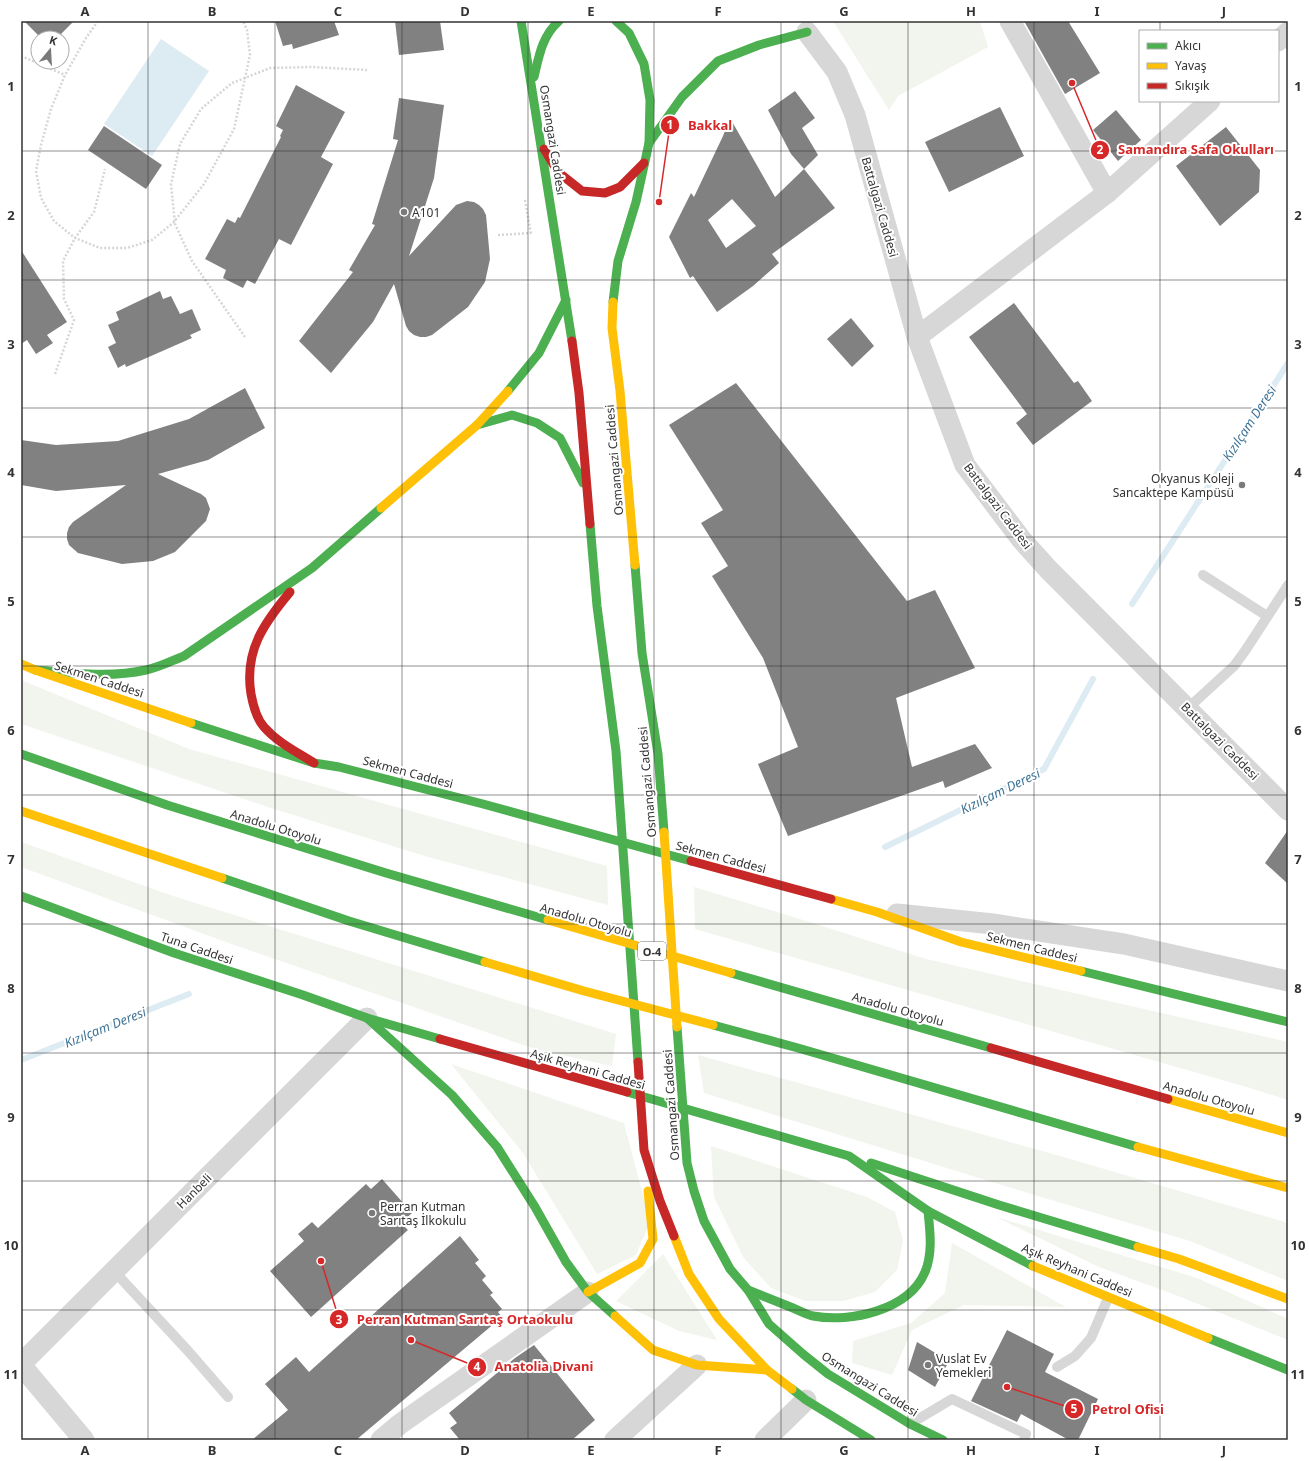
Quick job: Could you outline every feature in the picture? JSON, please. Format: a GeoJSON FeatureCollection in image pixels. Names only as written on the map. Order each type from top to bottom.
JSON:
{"type":"FeatureCollection","features":[{"type":"Feature","properties":{"kind":"main road","name":"Osmangazi Caddesi"},"geometry":{"type":"LineString","coordinates":[[521,21],[536,110],[539,141],[566,300],[579,393],[599,624],[616,751],[644,1150],[660,1201],[689,1274],[719,1319],[767,1370],[806,1400],[871,1440]]}},
{"type":"Feature","properties":{"kind":"main road"},"geometry":{"type":"LineString","coordinates":[[536,110],[534,75],[541,48],[550,29],[559,21]]}},
{"type":"Feature","properties":{"kind":"main road","name":"Osmangazi Caddesi"},"geometry":{"type":"LineString","coordinates":[[616,21],[629,33],[644,64],[650,100],[649,143],[636,202],[618,261],[613,299],[612,328],[620,391],[642,653],[658,754],[687,1163],[704,1221],[730,1269],[748,1290],[769,1324],[828,1374],[937,1439]]}},
{"type":"Feature","properties":{"kind":"main road"},"geometry":{"type":"LineString","coordinates":[[649,143],[682,97],[718,61],[805,26]]}},
{"type":"Feature","properties":{"kind":"main road"},"geometry":{"type":"LineString","coordinates":[[539,141],[558,172],[582,191],[605,193],[620,187],[644,163]]}},
{"type":"Feature","properties":{"kind":"main road"},"geometry":{"type":"LineString","coordinates":[[21,664],[36,670],[89,674],[128,673],[160,666],[184,656],[312,568],[477,425],[514,385],[539,353],[566,300]]}},
{"type":"Feature","properties":{"kind":"main road"},"geometry":{"type":"LineString","coordinates":[[477,425],[512,415],[537,423],[560,438],[588,492]]}},
{"type":"Feature","properties":{"kind":"main road"},"geometry":{"type":"LineString","coordinates":[[312,568],[273,611],[263,627],[253,647],[249,666],[249,689],[254,708],[262,726],[276,740],[314,763]]}},
{"type":"Feature","properties":{"kind":"main road","name":"Sekmen Caddesi"},"geometry":{"type":"LineString","coordinates":[[36,670],[314,763],[339,767],[475,802],[876,912],[961,942],[1288,1022]]}},
{"type":"Feature","properties":{"kind":"main road","name":"Anadolu Otoyolu"},"geometry":{"type":"LineString","coordinates":[[21,754],[167,805],[386,873],[717,970],[1288,1133]]}},
{"type":"Feature","properties":{"kind":"main road"},"geometry":{"type":"LineString","coordinates":[[21,811],[350,921],[584,991],[798,1048],[1128,1144],[1288,1188]]}},
{"type":"Feature","properties":{"kind":"main road","name":"Tuna Caddesi"},"geometry":{"type":"LineString","coordinates":[[21,896],[174,953],[367,1018]]}},
{"type":"Feature","properties":{"kind":"main road"},"geometry":{"type":"LineString","coordinates":[[367,1018],[452,1095],[497,1147],[535,1207],[566,1262],[588,1292],[653,1350],[697,1365],[767,1370]]}},
{"type":"Feature","properties":{"kind":"main road","name":"Aşık Reyhani Caddesi"},"geometry":{"type":"LineString","coordinates":[[367,1018],[849,1156],[999,1205],[1179,1260],[1288,1299]]}},
{"type":"Feature","properties":{"kind":"main road"},"geometry":{"type":"LineString","coordinates":[[588,1292],[640,1263],[653,1239],[644,1150]]}},
{"type":"Feature","properties":{"kind":"main road","name":"Aşık Reyhani Caddesi"},"geometry":{"type":"LineString","coordinates":[[849,1156],[928,1211],[1042,1271],[1288,1370]]}},
{"type":"Feature","properties":{"kind":"main road"},"geometry":{"type":"LineString","coordinates":[[748,1290],[812,1316],[821,1318],[858,1316],[892,1306],[912,1292],[925,1274],[930,1257],[931,1243],[928,1211]]}},
{"type":"Feature","properties":{"kind":"street"},"geometry":{"type":"LineString","coordinates":[[1010,21],[1107,193]]}},
{"type":"Feature","properties":{"kind":"street","name":"Battalgazi Caddesi"},"geometry":{"type":"LineString","coordinates":[[805,26],[837,72],[854,115],[917,337],[965,465],[1021,538],[1048,569],[1288,810]]}},
{"type":"Feature","properties":{"kind":"street"},"geometry":{"type":"LineString","coordinates":[[1279,40],[1288,32]]}},
{"type":"Feature","properties":{"kind":"street"},"geometry":{"type":"LineString","coordinates":[[917,337],[1107,193],[1209,102]]}},
{"type":"Feature","properties":{"kind":"street"},"geometry":{"type":"LineString","coordinates":[[876,912],[993,924],[1124,944],[1288,981]]}},
{"type":"Feature","properties":{"kind":"street","name":"Hanbeli"},"geometry":{"type":"LineString","coordinates":[[21,1365],[367,1018]]}},
{"type":"Feature","properties":{"kind":"street"},"geometry":{"type":"LineString","coordinates":[[381,1440],[400,1424],[588,1292]]}},
{"type":"Feature","properties":{"kind":"street"},"geometry":{"type":"LineString","coordinates":[[21,1365],[84,1440]]}},
{"type":"Feature","properties":{"kind":"street"},"geometry":{"type":"LineString","coordinates":[[615,1440],[697,1365]]}},
{"type":"Feature","properties":{"kind":"street"},"geometry":{"type":"LineString","coordinates":[[766,1440],[806,1400]]}},
{"type":"Feature","properties":{"kind":"lane"},"geometry":{"type":"LineString","coordinates":[[1203,575],[1267,616]]}},
{"type":"Feature","properties":{"kind":"lane"},"geometry":{"type":"LineString","coordinates":[[1187,709],[1234,666],[1288,585]]}},
{"type":"Feature","properties":{"kind":"lane"},"geometry":{"type":"LineString","coordinates":[[114,1271],[189,1352],[228,1397]]}},
{"type":"Feature","properties":{"kind":"lane"},"geometry":{"type":"LineString","coordinates":[[1057,1367],[1075,1356],[1091,1338],[1108,1298]]}},
{"type":"Feature","properties":{"kind":"lane"},"geometry":{"type":"LineString","coordinates":[[910,1424],[952,1398],[1026,1434],[1024,1440]]}},
{"type":"Feature","properties":{"kind":"path"},"geometry":{"type":"LineString","coordinates":[[98,21],[86,38],[65,76],[51,109],[41,145],[36,171],[41,198],[54,221],[75,238],[100,248],[127,248],[152,240],[175,220],[204,184],[234,129],[250,55],[247,30],[243,21]]}},
{"type":"Feature","properties":{"kind":"path"},"geometry":{"type":"LineString","coordinates":[[21,56],[65,76]]}},
{"type":"Feature","properties":{"kind":"path"},"geometry":{"type":"LineString","coordinates":[[245,337],[192,261],[176,224],[171,184],[180,144],[201,109],[232,83],[270,68],[311,66],[367,70]]}},
{"type":"Feature","properties":{"kind":"path"},"geometry":{"type":"LineString","coordinates":[[55,374],[74,320],[64,299],[63,261],[75,238],[94,212],[105,169]]}},
{"type":"Feature","properties":{"kind":"path"},"geometry":{"type":"LineString","coordinates":[[498,235],[531,233]]}},
{"type":"Feature","properties":{"kind":"shaded area"},"geometry":{"type":"Polygon","coordinates":[[[833,21],[980,21],[988,47],[898,96],[889,110],[833,21]]]}},
{"type":"Feature","properties":{"kind":"shaded area"},"geometry":{"type":"Polygon","coordinates":[[[161,39],[209,71],[152,156],[104,124],[161,39]]]}},
{"type":"Feature","properties":{"kind":"shaded area"},"geometry":{"type":"Polygon","coordinates":[[[21,680],[189,749],[607,866],[608,905],[428,857],[268,807],[21,724],[21,680]]]}},
{"type":"Feature","properties":{"kind":"shaded area"},"geometry":{"type":"Polygon","coordinates":[[[21,842],[173,896],[616,1034],[612,1066],[535,1049],[226,942],[21,867],[21,842]]]}},
{"type":"Feature","properties":{"kind":"shaded area"},"geometry":{"type":"Polygon","coordinates":[[[694,887],[926,959],[1288,1042],[1288,1100],[695,929],[694,887]]]}},
{"type":"Feature","properties":{"kind":"shaded area"},"geometry":{"type":"Polygon","coordinates":[[[698,1055],[1060,1156],[1288,1223],[1288,1281],[1190,1241],[1031,1194],[704,1093],[698,1055]]]}},
{"type":"Feature","properties":{"kind":"shaded area"},"geometry":{"type":"Polygon","coordinates":[[[451,1064],[624,1123],[650,1222],[636,1255],[597,1274],[523,1153],[451,1064]]]}},
{"type":"Feature","properties":{"kind":"shaded area"},"geometry":{"type":"Polygon","coordinates":[[[711,1146],[867,1197],[895,1212],[903,1241],[897,1270],[875,1292],[843,1301],[805,1301],[771,1288],[743,1257],[714,1197],[711,1146]]]}},
{"type":"Feature","properties":{"kind":"shaded area"},"geometry":{"type":"Polygon","coordinates":[[[996,1217],[1197,1278],[1288,1319],[1288,1340],[1173,1294],[1099,1267],[996,1217]]]}},
{"type":"Feature","properties":{"kind":"shaded area"},"geometry":{"type":"Polygon","coordinates":[[[952,1243],[1066,1307],[964,1305],[912,1330],[892,1375],[852,1363],[853,1341],[911,1323],[945,1293],[952,1243]]]}},
{"type":"Feature","properties":{"kind":"shaded area"},"geometry":{"type":"Polygon","coordinates":[[[663,1254],[717,1340],[679,1331],[616,1301],[663,1254]]]}},
{"type":"Feature","properties":{"kind":"building"},"geometry":{"type":"Polygon","coordinates":[[[24,21],[74,21],[65,30],[33,30],[24,21]]]}},
{"type":"Feature","properties":{"kind":"building"},"geometry":{"type":"Polygon","coordinates":[[[275,21],[334,21],[339,35],[293,49],[292,44],[283,46],[275,21]]]}},
{"type":"Feature","properties":{"kind":"building"},"geometry":{"type":"Polygon","coordinates":[[[395,21],[440,21],[444,50],[399,55],[395,21]]]}},
{"type":"Feature","properties":{"kind":"building"},"geometry":{"type":"Polygon","coordinates":[[[1024,21],[1068,21],[1100,73],[1065,94],[1024,21]]]}},
{"type":"Feature","properties":{"kind":"building"},"geometry":{"type":"Polygon","coordinates":[[[296,85],[345,112],[321,157],[333,164],[291,245],[279,239],[255,284],[247,280],[243,288],[223,278],[226,270],[205,259],[227,219],[235,223],[238,217],[240,218],[281,137],[280,136],[283,130],[276,126],[296,85]]]}},
{"type":"Feature","properties":{"kind":"building"},"geometry":{"type":"Polygon","coordinates":[[[795,91],[815,118],[802,128],[818,155],[804,169],[791,154],[768,110],[795,91]]]}},
{"type":"Feature","properties":{"kind":"building"},"geometry":{"type":"Polygon","coordinates":[[[399,98],[444,105],[434,178],[409,256],[456,205],[467,201],[474,202],[483,209],[486,215],[490,259],[485,282],[468,307],[432,335],[426,337],[414,335],[409,331],[406,326],[394,284],[373,322],[331,373],[299,341],[353,272],[349,270],[375,225],[372,224],[398,140],[393,139],[399,98]]]}},
{"type":"Feature","properties":{"kind":"building"},"geometry":{"type":"Polygon","coordinates":[[[1000,107],[1024,156],[949,192],[925,142],[1000,107]]]}},
{"type":"Feature","properties":{"kind":"building"},"geometry":{"type":"Polygon","coordinates":[[[1116,110],[1141,140],[1118,161],[1093,130],[1116,110]]]}},
{"type":"Feature","properties":{"kind":"building"},"geometry":{"type":"Polygon","coordinates":[[[730,118],[775,197],[804,169],[835,208],[772,254],[779,263],[753,286],[717,312],[693,276],[690,278],[669,237],[691,193],[694,197],[730,118]],[[732,199],[708,220],[726,248],[756,226],[732,199]]]}},
{"type":"Feature","properties":{"kind":"building"},"geometry":{"type":"Polygon","coordinates":[[[104,126],[162,165],[146,189],[88,150],[104,126]]]}},
{"type":"Feature","properties":{"kind":"building"},"geometry":{"type":"Polygon","coordinates":[[[1226,127],[1260,170],[1259,192],[1220,226],[1176,166],[1226,127]]]}},
{"type":"Feature","properties":{"kind":"building"},"geometry":{"type":"Polygon","coordinates":[[[21,250],[67,322],[47,335],[53,343],[36,354],[27,340],[21,344],[21,250]]]}},
{"type":"Feature","properties":{"kind":"building"},"geometry":{"type":"Polygon","coordinates":[[[160,291],[163,299],[171,296],[180,314],[192,309],[201,330],[190,335],[192,338],[126,367],[125,364],[118,368],[108,347],[116,343],[108,325],[119,320],[116,312],[160,291]]]}},
{"type":"Feature","properties":{"kind":"building"},"geometry":{"type":"Polygon","coordinates":[[[1014,303],[1074,383],[1078,381],[1092,401],[1033,445],[1016,423],[1027,414],[969,337],[1014,303]]]}},
{"type":"Feature","properties":{"kind":"building"},"geometry":{"type":"Polygon","coordinates":[[[851,318],[874,346],[852,367],[827,339],[851,318]]]}},
{"type":"Feature","properties":{"kind":"building"},"geometry":{"type":"Polygon","coordinates":[[[736,383],[907,601],[935,590],[975,668],[896,698],[912,767],[975,744],[992,768],[945,788],[943,781],[788,836],[758,764],[798,747],[763,658],[712,576],[728,566],[701,523],[723,510],[669,425],[736,383]]]}},
{"type":"Feature","properties":{"kind":"building"},"geometry":{"type":"Polygon","coordinates":[[[245,388],[265,428],[208,460],[158,474],[201,494],[206,498],[210,509],[206,521],[175,552],[153,561],[122,564],[78,553],[69,545],[67,533],[73,522],[126,485],[56,491],[21,485],[21,440],[56,445],[118,441],[189,419],[245,388]]]}},
{"type":"Feature","properties":{"kind":"building"},"geometry":{"type":"Polygon","coordinates":[[[1288,830],[1288,884],[1265,863],[1288,830]]]}},
{"type":"Feature","properties":{"kind":"building"},"geometry":{"type":"Polygon","coordinates":[[[382,1179],[412,1213],[401,1223],[408,1230],[311,1317],[270,1271],[304,1241],[298,1234],[312,1222],[318,1228],[366,1184],[371,1189],[382,1179]]]}},
{"type":"Feature","properties":{"kind":"building"},"geometry":{"type":"Polygon","coordinates":[[[460,1236],[479,1260],[475,1263],[486,1276],[482,1280],[493,1293],[490,1295],[502,1309],[498,1312],[502,1317],[356,1440],[252,1440],[288,1410],[265,1384],[296,1357],[309,1372],[460,1236]]]}},
{"type":"Feature","properties":{"kind":"building"},"geometry":{"type":"Polygon","coordinates":[[[1007,1330],[1054,1354],[1045,1372],[1098,1399],[1078,1440],[1069,1440],[1021,1414],[1017,1422],[971,1401],[1007,1330]]]}},
{"type":"Feature","properties":{"kind":"building","name":"Vuslat Ev Yemekleri"},"geometry":{"type":"Polygon","coordinates":[[[917,1342],[949,1361],[935,1387],[908,1370],[917,1342]]]}},
{"type":"Feature","properties":{"kind":"building"},"geometry":{"type":"Polygon","coordinates":[[[534,1345],[595,1420],[572,1440],[460,1440],[450,1428],[457,1423],[449,1413],[515,1358],[534,1345]]]}},
{"type":"Feature","properties":{"kind":"waterway","name":"Kızılçam Deresi"},"geometry":{"type":"LineString","coordinates":[[1132,604],[1288,363]]}},
{"type":"Feature","properties":{"kind":"waterway","name":"Kızılçam Deresi"},"geometry":{"type":"LineString","coordinates":[[885,847],[1044,769],[1093,679]]}},
{"type":"Feature","properties":{"kind":"waterway","name":"Kızılçam Deresi"},"geometry":{"type":"LineString","coordinates":[[21,1060],[189,994]]}},
{"type":"Feature","properties":{"kind":"traffic: fast"},"geometry":{"type":"LineString","coordinates":[[521,21],[572,341]]}},
{"type":"Feature","properties":{"kind":"traffic: fast"},"geometry":{"type":"LineString","coordinates":[[534,77],[545,40],[553,27],[559,21]]}},
{"type":"Feature","properties":{"kind":"traffic: fast"},"geometry":{"type":"LineString","coordinates":[[613,302],[618,261],[636,202],[649,143],[650,100],[644,64],[629,33],[616,21]]}},
{"type":"Feature","properties":{"kind":"traffic: fast"},"geometry":{"type":"LineString","coordinates":[[649,143],[682,97],[718,61],[759,45],[807,32]]}},
{"type":"Feature","properties":{"kind":"traffic: fast"},"geometry":{"type":"LineString","coordinates":[[508,391],[539,353],[566,300]]}},
{"type":"Feature","properties":{"kind":"traffic: fast"},"geometry":{"type":"LineString","coordinates":[[477,425],[512,415],[537,423],[560,438],[583,483]]}},
{"type":"Feature","properties":{"kind":"traffic: fast"},"geometry":{"type":"LineString","coordinates":[[35,670],[91,674],[119,674],[151,669],[184,656],[312,568],[381,508]]}},
{"type":"Feature","properties":{"kind":"traffic: fast"},"geometry":{"type":"LineString","coordinates":[[590,524],[597,606],[616,751],[638,1062]]}},
{"type":"Feature","properties":{"kind":"traffic: fast"},"geometry":{"type":"LineString","coordinates":[[635,565],[642,653],[658,754],[664,832]]}},
{"type":"Feature","properties":{"kind":"traffic: fast"},"geometry":{"type":"LineString","coordinates":[[191,723],[314,763],[339,767],[483,804],[691,861]]}},
{"type":"Feature","properties":{"kind":"traffic: fast"},"geometry":{"type":"LineString","coordinates":[[21,754],[167,805],[386,873],[548,920]]}},
{"type":"Feature","properties":{"kind":"traffic: fast"},"geometry":{"type":"LineString","coordinates":[[222,878],[349,921],[485,962]]}},
{"type":"Feature","properties":{"kind":"traffic: fast"},"geometry":{"type":"LineString","coordinates":[[21,896],[174,953],[303,995],[367,1018],[440,1039]]}},
{"type":"Feature","properties":{"kind":"traffic: fast"},"geometry":{"type":"LineString","coordinates":[[1081,971],[1288,1022]]}},
{"type":"Feature","properties":{"kind":"traffic: fast"},"geometry":{"type":"LineString","coordinates":[[731,973],[991,1048]]}},
{"type":"Feature","properties":{"kind":"traffic: fast"},"geometry":{"type":"LineString","coordinates":[[367,1018],[452,1095],[497,1147],[535,1207],[566,1262],[588,1292],[615,1316]]}},
{"type":"Feature","properties":{"kind":"traffic: fast"},"geometry":{"type":"LineString","coordinates":[[713,1025],[798,1048],[1138,1147]]}},
{"type":"Feature","properties":{"kind":"traffic: fast"},"geometry":{"type":"LineString","coordinates":[[677,1027],[687,1163],[704,1221],[730,1269],[748,1290],[769,1324],[803,1354],[828,1374],[910,1424],[943,1440]]}},
{"type":"Feature","properties":{"kind":"traffic: fast"},"geometry":{"type":"LineString","coordinates":[[627,1092],[849,1156],[928,1211],[1033,1266]]}},
{"type":"Feature","properties":{"kind":"traffic: fast"},"geometry":{"type":"LineString","coordinates":[[871,1163],[999,1205],[1138,1247]]}},
{"type":"Feature","properties":{"kind":"traffic: fast"},"geometry":{"type":"LineString","coordinates":[[748,1290],[808,1315],[828,1318],[861,1315],[877,1311],[893,1304],[906,1296],[917,1285],[928,1265],[930,1250],[928,1211]]}},
{"type":"Feature","properties":{"kind":"traffic: fast"},"geometry":{"type":"LineString","coordinates":[[1208,1338],[1288,1370]]}},
{"type":"Feature","properties":{"kind":"traffic: fast"},"geometry":{"type":"LineString","coordinates":[[792,1389],[806,1400],[871,1440]]}},
{"type":"Feature","properties":{"kind":"traffic: slow"},"geometry":{"type":"LineString","coordinates":[[613,302],[612,328],[620,391],[635,565]]}},
{"type":"Feature","properties":{"kind":"traffic: slow"},"geometry":{"type":"LineString","coordinates":[[381,508],[477,425],[508,391]]}},
{"type":"Feature","properties":{"kind":"traffic: slow"},"geometry":{"type":"LineString","coordinates":[[21,664],[191,723]]}},
{"type":"Feature","properties":{"kind":"traffic: slow"},"geometry":{"type":"LineString","coordinates":[[21,811],[222,878]]}},
{"type":"Feature","properties":{"kind":"traffic: slow"},"geometry":{"type":"LineString","coordinates":[[664,832],[677,1027]]}},
{"type":"Feature","properties":{"kind":"traffic: slow"},"geometry":{"type":"LineString","coordinates":[[831,899],[877,912],[961,942],[1081,971]]}},
{"type":"Feature","properties":{"kind":"traffic: slow"},"geometry":{"type":"LineString","coordinates":[[548,920],[731,973]]}},
{"type":"Feature","properties":{"kind":"traffic: slow"},"geometry":{"type":"LineString","coordinates":[[485,962],[584,991],[713,1025]]}},
{"type":"Feature","properties":{"kind":"traffic: slow"},"geometry":{"type":"LineString","coordinates":[[1168,1099],[1288,1133]]}},
{"type":"Feature","properties":{"kind":"traffic: slow"},"geometry":{"type":"LineString","coordinates":[[1138,1147],[1288,1188]]}},
{"type":"Feature","properties":{"kind":"traffic: slow"},"geometry":{"type":"LineString","coordinates":[[588,1292],[640,1263],[653,1239],[648,1191]]}},
{"type":"Feature","properties":{"kind":"traffic: slow"},"geometry":{"type":"LineString","coordinates":[[674,1236],[689,1274],[719,1319],[767,1370],[792,1389]]}},
{"type":"Feature","properties":{"kind":"traffic: slow"},"geometry":{"type":"LineString","coordinates":[[1138,1247],[1179,1259],[1288,1299]]}},
{"type":"Feature","properties":{"kind":"traffic: slow"},"geometry":{"type":"LineString","coordinates":[[1033,1266],[1208,1338]]}},
{"type":"Feature","properties":{"kind":"traffic: slow"},"geometry":{"type":"LineString","coordinates":[[615,1316],[653,1350],[697,1365],[767,1370]]}},
{"type":"Feature","properties":{"kind":"traffic: jam"},"geometry":{"type":"LineString","coordinates":[[544,149],[558,172],[582,191],[605,193],[620,187],[644,163]]}},
{"type":"Feature","properties":{"kind":"traffic: jam"},"geometry":{"type":"LineString","coordinates":[[572,341],[579,393],[590,524]]}},
{"type":"Feature","properties":{"kind":"traffic: jam"},"geometry":{"type":"LineString","coordinates":[[290,592],[264,627],[253,651],[250,664],[251,694],[257,716],[269,733],[281,743],[314,763]]}},
{"type":"Feature","properties":{"kind":"traffic: jam"},"geometry":{"type":"LineString","coordinates":[[691,861],[831,899]]}},
{"type":"Feature","properties":{"kind":"traffic: jam"},"geometry":{"type":"LineString","coordinates":[[440,1039],[627,1092]]}},
{"type":"Feature","properties":{"kind":"traffic: jam"},"geometry":{"type":"LineString","coordinates":[[991,1048],[1168,1099]]}},
{"type":"Feature","properties":{"kind":"traffic: jam"},"geometry":{"type":"LineString","coordinates":[[638,1062],[644,1150],[660,1201],[674,1236]]}},
{"type":"Feature","properties":{"kind":"place","name":"Samandıra Safa Okulları"},"geometry":{"type":"Point","coordinates":[1072,83]}},
{"type":"Feature","properties":{"kind":"place","name":"Bakkal"},"geometry":{"type":"Point","coordinates":[659,202]}},
{"type":"Feature","properties":{"kind":"place","name":"A101"},"geometry":{"type":"Point","coordinates":[404,212]}},
{"type":"Feature","properties":{"kind":"place","name":"Okyanus Koleji Sancaktepe Kampüsü"},"geometry":{"type":"Point","coordinates":[1242,485]}},
{"type":"Feature","properties":{"kind":"place","name":"Perran Kutman Sarıtaş İlkokulu"},"geometry":{"type":"Point","coordinates":[372,1213]}},
{"type":"Feature","properties":{"kind":"place","name":"Perran Kutman Sarıtaş Ortaokulu"},"geometry":{"type":"Point","coordinates":[321,1261]}},
{"type":"Feature","properties":{"kind":"place","name":"Anatolia Divani"},"geometry":{"type":"Point","coordinates":[411,1340]}},
{"type":"Feature","properties":{"kind":"place","name":"Vuslat Ev Yemekleri"},"geometry":{"type":"Point","coordinates":[928,1365]}},
{"type":"Feature","properties":{"kind":"place","name":"Petrol Ofisi"},"geometry":{"type":"Point","coordinates":[1007,1387]}}]}
